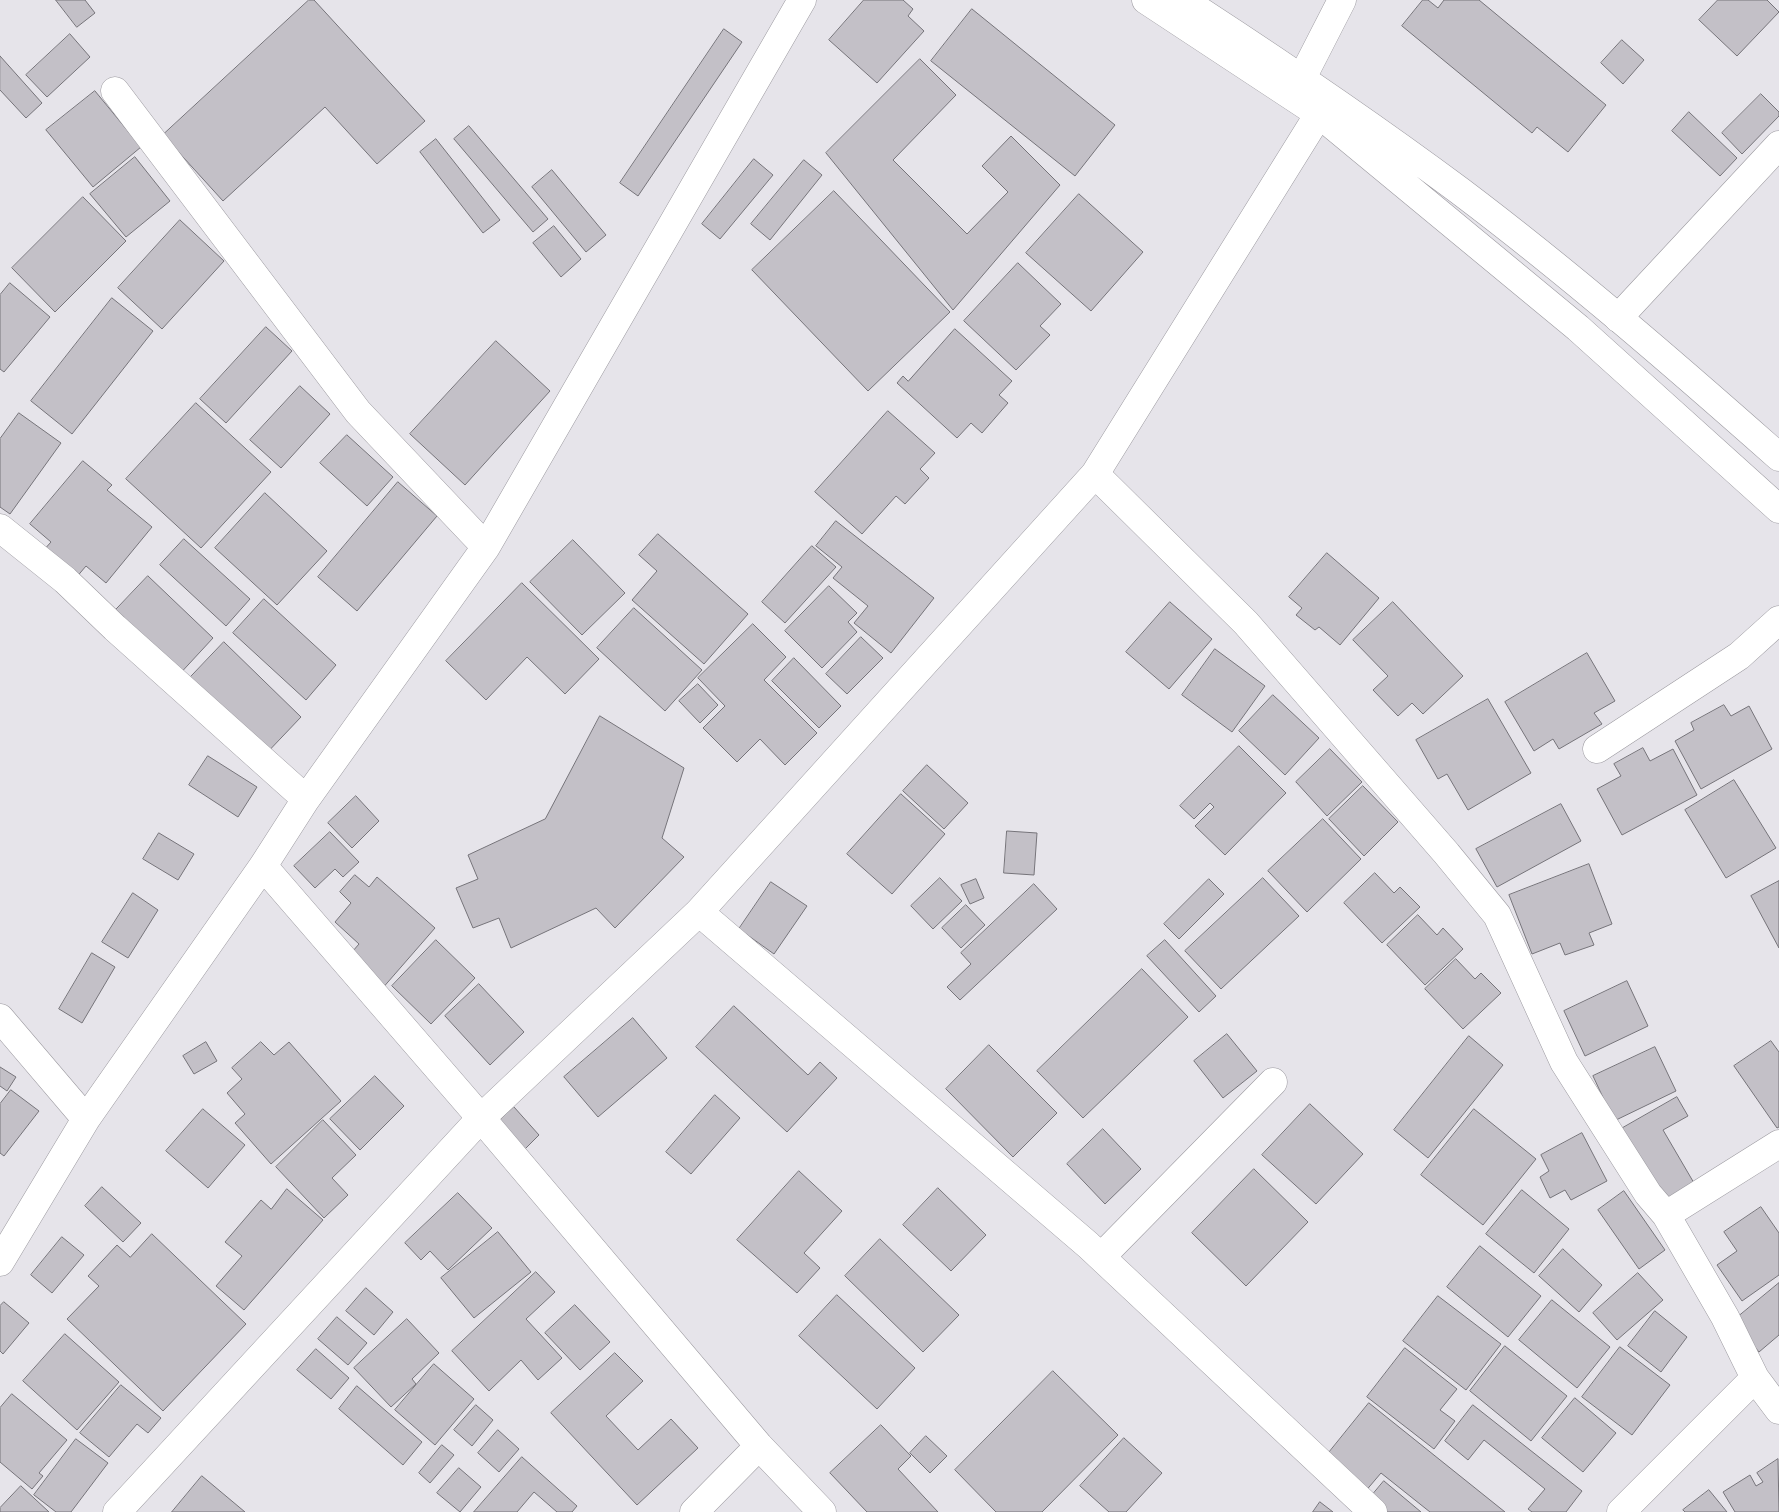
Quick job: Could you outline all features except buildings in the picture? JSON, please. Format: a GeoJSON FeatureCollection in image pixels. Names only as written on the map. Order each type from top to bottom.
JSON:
{"type":"FeatureCollection","features":[{"type":"Feature","properties":{"kind":"street"},"geometry":{"type":"LineString","coordinates":[[0,1262],[86,1119],[263,866],[306,799],[486,547],[802,0]]}},
{"type":"Feature","properties":{"kind":"street"},"geometry":{"type":"LineString","coordinates":[[1146,0],[1318,114],[1578,328],[1779,509]]}},
{"type":"Feature","properties":{"kind":"street"},"geometry":{"type":"LineString","coordinates":[[1183,0],[1302,78],[1460,192],[1618,318],[1779,457]]}},
{"type":"Feature","properties":{"kind":"street"},"geometry":{"type":"LineString","coordinates":[[1302,78],[1342,0]]}},
{"type":"Feature","properties":{"kind":"street"},"geometry":{"type":"LineString","coordinates":[[114,91],[358,412],[486,547]]}},
{"type":"Feature","properties":{"kind":"street"},"geometry":{"type":"LineString","coordinates":[[116,1512],[481,1118],[700,912],[1095,474],[1318,114]]}},
{"type":"Feature","properties":{"kind":"street"},"geometry":{"type":"LineString","coordinates":[[1618,318],[1779,145]]}},
{"type":"Feature","properties":{"kind":"street"},"geometry":{"type":"LineString","coordinates":[[1095,474],[1246,623],[1448,854],[1496,915],[1564,1062],[1648,1194],[1666,1215],[1725,1317],[1755,1378],[1779,1410]]}},
{"type":"Feature","properties":{"kind":"street"},"geometry":{"type":"LineString","coordinates":[[0,528],[65,580],[115,628],[306,799]]}},
{"type":"Feature","properties":{"kind":"street"},"geometry":{"type":"LineString","coordinates":[[1597,749],[1739,656],[1779,620]]}},
{"type":"Feature","properties":{"kind":"street"},"geometry":{"type":"LineString","coordinates":[[263,866],[481,1118],[759,1446],[822,1512]]}},
{"type":"Feature","properties":{"kind":"street"},"geometry":{"type":"LineString","coordinates":[[700,912],[1101,1257],[1373,1512]]}},
{"type":"Feature","properties":{"kind":"street"},"geometry":{"type":"LineString","coordinates":[[0,1018],[86,1119]]}},
{"type":"Feature","properties":{"kind":"street"},"geometry":{"type":"LineString","coordinates":[[1101,1257],[1273,1082]]}},
{"type":"Feature","properties":{"kind":"street"},"geometry":{"type":"LineString","coordinates":[[1666,1215],[1779,1144]]}},
{"type":"Feature","properties":{"kind":"street"},"geometry":{"type":"LineString","coordinates":[[1621,1512],[1755,1378]]}},
{"type":"Feature","properties":{"kind":"street"},"geometry":{"type":"LineString","coordinates":[[694,1512],[759,1446]]}}]}
